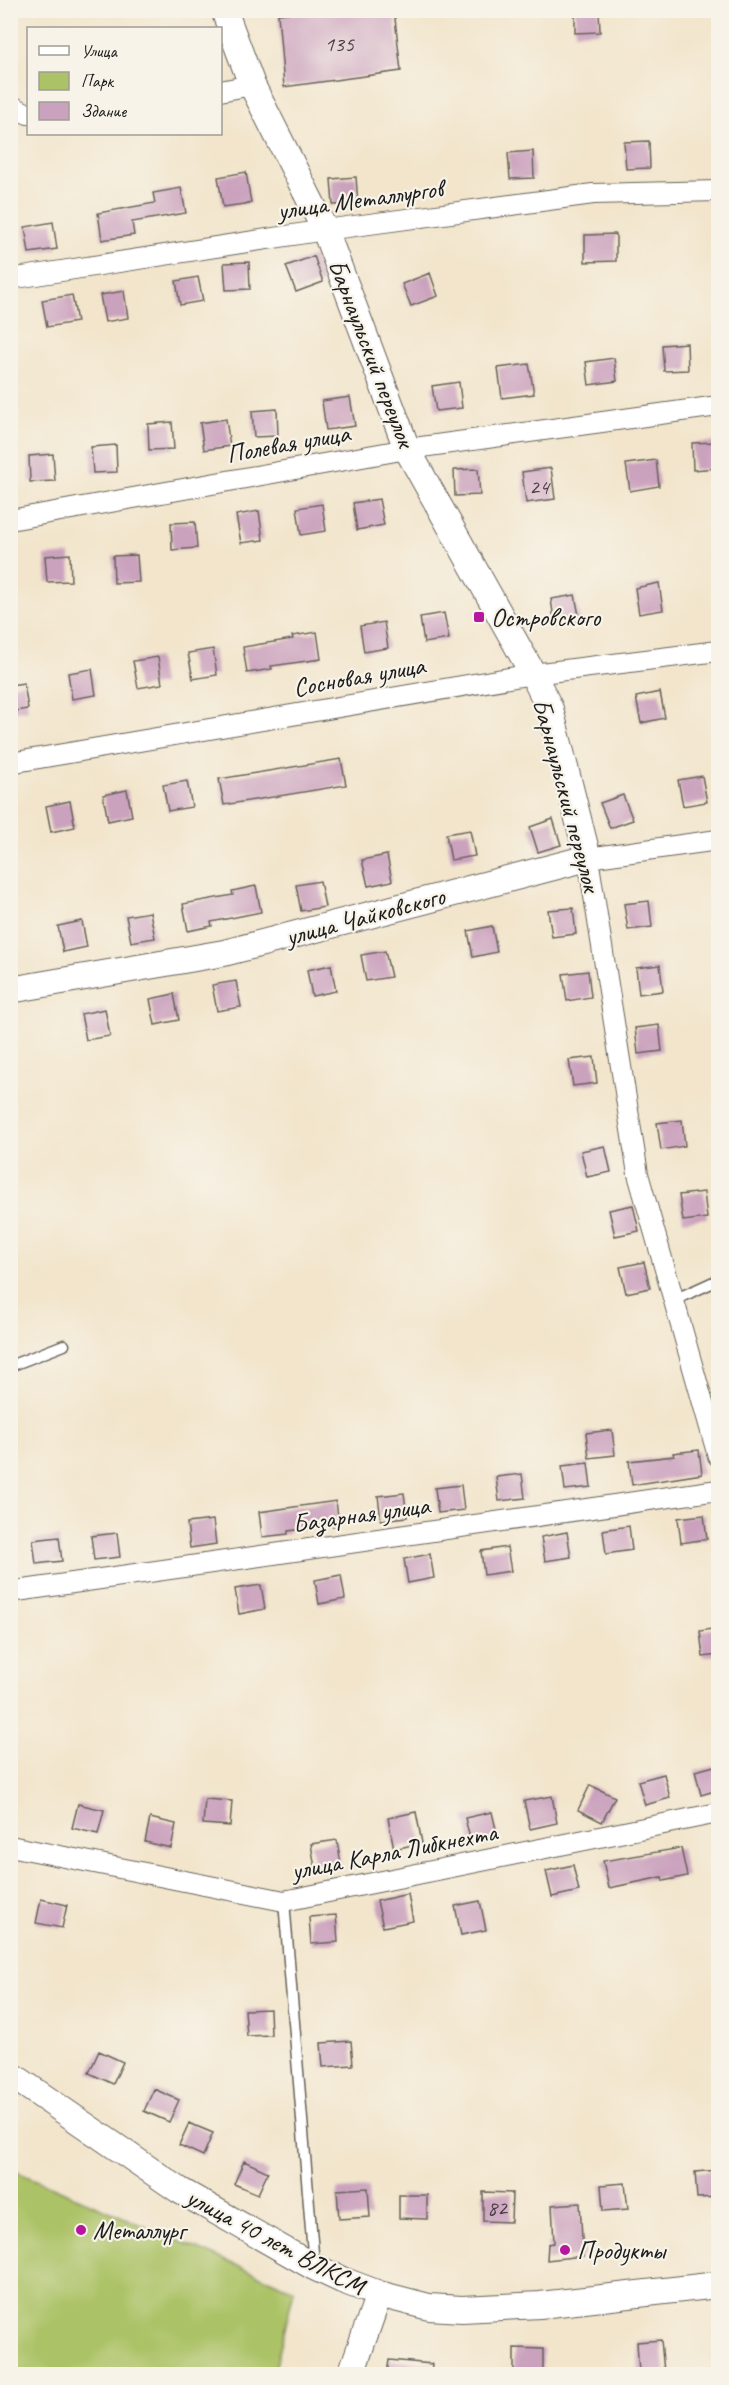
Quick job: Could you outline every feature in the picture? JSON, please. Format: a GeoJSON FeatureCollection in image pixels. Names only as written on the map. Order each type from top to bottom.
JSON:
{"type":"FeatureCollection","features":[{"type":"Feature","properties":{"kind":"street","name":"Барнаульский переулок"},"geometry":{"type":"LineString","coordinates":[[226,11],[252,85],[325,230],[407,449],[533,674],[550,709],[588,858],[638,1174],[718,1456]]}},
{"type":"Feature","properties":{"kind":"street"},"geometry":{"type":"LineString","coordinates":[[222,91],[252,85]]}},
{"type":"Feature","properties":{"kind":"street"},"geometry":{"type":"LineString","coordinates":[[10,105],[27,114]]}},
{"type":"Feature","properties":{"kind":"street","name":"улица Металлургов"},"geometry":{"type":"LineString","coordinates":[[10,279],[325,230],[593,194],[718,191]]}},
{"type":"Feature","properties":{"kind":"street","name":"Полевая улица"},"geometry":{"type":"LineString","coordinates":[[10,520],[407,449],[718,406]]}},
{"type":"Feature","properties":{"kind":"street","name":"Сосновая улица"},"geometry":{"type":"LineString","coordinates":[[10,763],[533,674],[718,651]]}},
{"type":"Feature","properties":{"kind":"street","name":"улица Чайковского"},"geometry":{"type":"LineString","coordinates":[[10,990],[224,954],[588,858],[718,840]]}},
{"type":"Feature","properties":{"kind":"street","name":"Базарная улица"},"geometry":{"type":"LineString","coordinates":[[10,1592],[718,1490]]}},
{"type":"Feature","properties":{"kind":"street","name":"улица Карла Либкнехта"},"geometry":{"type":"LineString","coordinates":[[10,1846],[284,1901],[718,1813]]}},
{"type":"Feature","properties":{"kind":"street","name":"улица 40 лет ВЛКСМ"},"geometry":{"type":"LineString","coordinates":[[10,2074],[179,2190],[314,2266],[379,2294],[429,2307],[462,2309],[540,2305],[718,2285]]}},
{"type":"Feature","properties":{"kind":"street"},"geometry":{"type":"LineString","coordinates":[[351,2374],[379,2294]]}},
{"type":"Feature","properties":{"kind":"lane"},"geometry":{"type":"LineString","coordinates":[[674,1300],[718,1280]]}},
{"type":"Feature","properties":{"kind":"lane"},"geometry":{"type":"LineString","coordinates":[[10,1366],[64,1345]]}},
{"type":"Feature","properties":{"kind":"lane"},"geometry":{"type":"LineString","coordinates":[[284,1901],[314,2266]]}},
{"type":"Feature","properties":{"kind":"green space","name":"Металлург"},"geometry":{"type":"Polygon","coordinates":[[[10,2169],[294,2290],[274,2374],[11,2374],[10,2169]]]}},
{"type":"Feature","properties":{"kind":"building"},"geometry":{"type":"Polygon","coordinates":[[[315,10],[394,10],[401,71],[284,87],[278,14],[315,10]]]}},
{"type":"Feature","properties":{"kind":"building"},"geometry":{"type":"Polygon","coordinates":[[[575,10],[599,10],[600,32],[575,33],[575,10]]]}},
{"type":"Feature","properties":{"kind":"building"},"geometry":{"type":"Polygon","coordinates":[[[649,141],[650,168],[626,169],[624,142],[649,141]]]}},
{"type":"Feature","properties":{"kind":"building"},"geometry":{"type":"Polygon","coordinates":[[[533,151],[534,178],[510,179],[508,153],[533,151]]]}},
{"type":"Feature","properties":{"kind":"building"},"geometry":{"type":"Polygon","coordinates":[[[246,172],[251,203],[223,207],[218,177],[246,172]]]}},
{"type":"Feature","properties":{"kind":"building"},"geometry":{"type":"Polygon","coordinates":[[[356,177],[358,204],[333,205],[331,179],[356,177]]]}},
{"type":"Feature","properties":{"kind":"building"},"geometry":{"type":"Polygon","coordinates":[[[181,188],[186,213],[132,222],[134,235],[102,240],[98,213],[155,203],[153,193],[181,188]]]}},
{"type":"Feature","properties":{"kind":"building"},"geometry":{"type":"Polygon","coordinates":[[[53,222],[57,249],[29,253],[25,227],[53,222]]]}},
{"type":"Feature","properties":{"kind":"building"},"geometry":{"type":"Polygon","coordinates":[[[616,234],[616,261],[585,262],[585,235],[616,234]]]}},
{"type":"Feature","properties":{"kind":"building"},"geometry":{"type":"Polygon","coordinates":[[[314,256],[323,282],[296,292],[286,266],[314,256]]]}},
{"type":"Feature","properties":{"kind":"building"},"geometry":{"type":"Polygon","coordinates":[[[249,262],[250,289],[226,290],[224,263],[249,262]]]}},
{"type":"Feature","properties":{"kind":"building"},"geometry":{"type":"Polygon","coordinates":[[[430,273],[438,296],[411,306],[402,284],[430,273]]]}},
{"type":"Feature","properties":{"kind":"building"},"geometry":{"type":"Polygon","coordinates":[[[198,277],[203,301],[180,305],[176,281],[198,277]]]}},
{"type":"Feature","properties":{"kind":"building"},"geometry":{"type":"Polygon","coordinates":[[[124,291],[128,318],[105,322],[100,295],[124,291]]]}},
{"type":"Feature","properties":{"kind":"building"},"geometry":{"type":"Polygon","coordinates":[[[72,295],[77,322],[47,327],[42,300],[72,295]]]}},
{"type":"Feature","properties":{"kind":"building"},"geometry":{"type":"Polygon","coordinates":[[[687,343],[688,370],[664,371],[662,345],[687,343]]]}},
{"type":"Feature","properties":{"kind":"building"},"geometry":{"type":"Polygon","coordinates":[[[614,358],[617,381],[589,385],[586,362],[614,358]]]}},
{"type":"Feature","properties":{"kind":"building"},"geometry":{"type":"Polygon","coordinates":[[[529,364],[534,394],[502,398],[498,368],[529,364]]]}},
{"type":"Feature","properties":{"kind":"building"},"geometry":{"type":"Polygon","coordinates":[[[459,382],[462,408],[436,411],[432,386],[459,382]]]}},
{"type":"Feature","properties":{"kind":"building"},"geometry":{"type":"Polygon","coordinates":[[[350,397],[355,426],[326,430],[322,401],[350,397]]]}},
{"type":"Feature","properties":{"kind":"building"},"geometry":{"type":"Polygon","coordinates":[[[277,409],[278,436],[254,437],[252,411],[277,409]]]}},
{"type":"Feature","properties":{"kind":"building"},"geometry":{"type":"Polygon","coordinates":[[[226,419],[230,446],[204,450],[200,423],[226,419]]]}},
{"type":"Feature","properties":{"kind":"building"},"geometry":{"type":"Polygon","coordinates":[[[172,422],[174,449],[149,450],[148,424],[172,422]]]}},
{"type":"Feature","properties":{"kind":"building"},"geometry":{"type":"Polygon","coordinates":[[[717,442],[718,468],[693,470],[692,443],[717,442]]]}},
{"type":"Feature","properties":{"kind":"building"},"geometry":{"type":"Polygon","coordinates":[[[116,445],[117,472],[93,473],[91,447],[116,445]]]}},
{"type":"Feature","properties":{"kind":"building"},"geometry":{"type":"Polygon","coordinates":[[[53,454],[55,481],[30,482],[29,456],[53,454]]]}},
{"type":"Feature","properties":{"kind":"building"},"geometry":{"type":"Polygon","coordinates":[[[656,460],[659,486],[630,491],[626,464],[656,460]]]}},
{"type":"Feature","properties":{"kind":"building"},"geometry":{"type":"Polygon","coordinates":[[[551,468],[555,499],[526,503],[522,472],[551,468]]]}},
{"type":"Feature","properties":{"kind":"building"},"geometry":{"type":"Polygon","coordinates":[[[478,469],[480,495],[455,496],[454,470],[478,469]]]}},
{"type":"Feature","properties":{"kind":"building"},"geometry":{"type":"Polygon","coordinates":[[[379,499],[384,525],[357,530],[353,503],[379,499]]]}},
{"type":"Feature","properties":{"kind":"building"},"geometry":{"type":"Polygon","coordinates":[[[322,504],[326,531],[301,535],[297,508],[322,504]]]}},
{"type":"Feature","properties":{"kind":"building"},"geometry":{"type":"Polygon","coordinates":[[[259,511],[263,540],[241,543],[236,515],[259,511]]]}},
{"type":"Feature","properties":{"kind":"building"},"geometry":{"type":"Polygon","coordinates":[[[195,522],[197,548],[172,550],[171,523],[195,522]]]}},
{"type":"Feature","properties":{"kind":"building"},"geometry":{"type":"Polygon","coordinates":[[[70,554],[71,581],[47,582],[45,556],[70,554]]]}},
{"type":"Feature","properties":{"kind":"building"},"geometry":{"type":"Polygon","coordinates":[[[137,555],[139,582],[114,583],[113,556],[137,555]]]}},
{"type":"Feature","properties":{"kind":"building"},"geometry":{"type":"Polygon","coordinates":[[[659,583],[663,610],[639,614],[635,588],[659,583]]]}},
{"type":"Feature","properties":{"kind":"building"},"geometry":{"type":"Polygon","coordinates":[[[575,595],[580,621],[555,626],[551,599],[575,595]]]}},
{"type":"Feature","properties":{"kind":"building"},"geometry":{"type":"Polygon","coordinates":[[[444,613],[449,639],[424,643],[420,617],[444,613]]]}},
{"type":"Feature","properties":{"kind":"building"},"geometry":{"type":"Polygon","coordinates":[[[384,622],[388,648],[364,652],[360,626],[384,622]]]}},
{"type":"Feature","properties":{"kind":"building"},"geometry":{"type":"Polygon","coordinates":[[[317,632],[321,659],[271,666],[272,669],[247,673],[243,647],[293,639],[292,636],[317,632]]]}},
{"type":"Feature","properties":{"kind":"building"},"geometry":{"type":"Polygon","coordinates":[[[213,649],[217,675],[193,679],[188,653],[213,649]]]}},
{"type":"Feature","properties":{"kind":"building"},"geometry":{"type":"Polygon","coordinates":[[[158,657],[162,684],[138,688],[133,661],[158,657]]]}},
{"type":"Feature","properties":{"kind":"building"},"geometry":{"type":"Polygon","coordinates":[[[92,669],[96,695],[72,699],[68,673],[92,669]]]}},
{"type":"Feature","properties":{"kind":"building"},"geometry":{"type":"Polygon","coordinates":[[[24,683],[28,709],[10,712],[10,685],[24,683]]]}},
{"type":"Feature","properties":{"kind":"building"},"geometry":{"type":"Polygon","coordinates":[[[660,692],[665,718],[641,723],[636,697],[660,692]]]}},
{"type":"Feature","properties":{"kind":"building"},"geometry":{"type":"Polygon","coordinates":[[[341,759],[346,785],[224,805],[219,779],[341,759]]]}},
{"type":"Feature","properties":{"kind":"building"},"geometry":{"type":"Polygon","coordinates":[[[702,776],[707,802],[683,806],[678,780],[702,776]]]}},
{"type":"Feature","properties":{"kind":"building"},"geometry":{"type":"Polygon","coordinates":[[[187,781],[192,807],[168,811],[163,785],[187,781]]]}},
{"type":"Feature","properties":{"kind":"building"},"geometry":{"type":"Polygon","coordinates":[[[127,790],[132,816],[108,821],[103,795],[127,790]]]}},
{"type":"Feature","properties":{"kind":"building"},"geometry":{"type":"Polygon","coordinates":[[[623,795],[633,820],[610,828],[600,803],[623,795]]]}},
{"type":"Feature","properties":{"kind":"building"},"geometry":{"type":"Polygon","coordinates":[[[70,801],[75,827],[51,832],[46,806],[70,801]]]}},
{"type":"Feature","properties":{"kind":"building"},"geometry":{"type":"Polygon","coordinates":[[[553,819],[561,845],[538,852],[530,827],[553,819]]]}},
{"type":"Feature","properties":{"kind":"building"},"geometry":{"type":"Polygon","coordinates":[[[470,830],[475,856],[451,860],[446,834],[470,830]]]}},
{"type":"Feature","properties":{"kind":"building"},"geometry":{"type":"Polygon","coordinates":[[[387,855],[392,881],[368,886],[362,860],[387,855]]]}},
{"type":"Feature","properties":{"kind":"building"},"geometry":{"type":"Polygon","coordinates":[[[320,881],[325,907],[301,911],[296,885],[320,881]]]}},
{"type":"Feature","properties":{"kind":"building"},"geometry":{"type":"Polygon","coordinates":[[[256,886],[261,912],[211,922],[212,926],[188,931],[183,904],[233,895],[232,891],[256,886]]]}},
{"type":"Feature","properties":{"kind":"building"},"geometry":{"type":"Polygon","coordinates":[[[649,901],[652,927],[628,930],[624,904],[649,901]]]}},
{"type":"Feature","properties":{"kind":"building"},"geometry":{"type":"Polygon","coordinates":[[[573,908],[576,934],[552,937],[548,910],[573,908]]]}},
{"type":"Feature","properties":{"kind":"building"},"geometry":{"type":"Polygon","coordinates":[[[150,912],[155,938],[131,942],[126,916],[150,912]]]}},
{"type":"Feature","properties":{"kind":"building"},"geometry":{"type":"Polygon","coordinates":[[[82,921],[87,947],[63,952],[58,926],[82,921]]]}},
{"type":"Feature","properties":{"kind":"building"},"geometry":{"type":"Polygon","coordinates":[[[492,926],[497,952],[473,957],[468,931],[492,926]]]}},
{"type":"Feature","properties":{"kind":"building"},"geometry":{"type":"Polygon","coordinates":[[[385,951],[391,977],[366,981],[361,955],[385,951]]]}},
{"type":"Feature","properties":{"kind":"building"},"geometry":{"type":"Polygon","coordinates":[[[331,965],[336,991],[312,996],[307,970],[331,965]]]}},
{"type":"Feature","properties":{"kind":"building"},"geometry":{"type":"Polygon","coordinates":[[[660,965],[663,991],[639,994],[636,968],[660,965]]]}},
{"type":"Feature","properties":{"kind":"building"},"geometry":{"type":"Polygon","coordinates":[[[588,971],[591,997],[567,1001],[563,974],[588,971]]]}},
{"type":"Feature","properties":{"kind":"building"},"geometry":{"type":"Polygon","coordinates":[[[236,981],[241,1007],[217,1011],[212,985],[236,981]]]}},
{"type":"Feature","properties":{"kind":"building"},"geometry":{"type":"Polygon","coordinates":[[[174,994],[179,1020],[155,1025],[150,999],[174,994]]]}},
{"type":"Feature","properties":{"kind":"building"},"geometry":{"type":"Polygon","coordinates":[[[105,1009],[110,1036],[86,1040],[81,1014],[105,1009]]]}},
{"type":"Feature","properties":{"kind":"building"},"geometry":{"type":"Polygon","coordinates":[[[659,1025],[662,1051],[638,1054],[635,1028],[659,1025]]]}},
{"type":"Feature","properties":{"kind":"building"},"geometry":{"type":"Polygon","coordinates":[[[594,1057],[597,1083],[573,1086],[569,1060],[594,1057]]]}},
{"type":"Feature","properties":{"kind":"building"},"geometry":{"type":"Polygon","coordinates":[[[682,1120],[685,1146],[661,1150],[657,1123],[682,1120]]]}},
{"type":"Feature","properties":{"kind":"building"},"geometry":{"type":"Polygon","coordinates":[[[605,1146],[611,1172],[587,1177],[581,1151],[605,1146]]]}},
{"type":"Feature","properties":{"kind":"building"},"geometry":{"type":"Polygon","coordinates":[[[704,1192],[707,1218],[683,1221],[679,1195],[704,1192]]]}},
{"type":"Feature","properties":{"kind":"building"},"geometry":{"type":"Polygon","coordinates":[[[633,1205],[639,1231],[615,1236],[609,1210],[633,1205]]]}},
{"type":"Feature","properties":{"kind":"building"},"geometry":{"type":"Polygon","coordinates":[[[644,1262],[650,1288],[626,1293],[620,1267],[644,1262]]]}},
{"type":"Feature","properties":{"kind":"building"},"geometry":{"type":"Polygon","coordinates":[[[612,1430],[615,1455],[589,1458],[586,1433],[612,1430]]]}},
{"type":"Feature","properties":{"kind":"building"},"geometry":{"type":"Polygon","coordinates":[[[699,1450],[702,1474],[632,1485],[629,1461],[674,1456],[673,1453],[699,1450]]]}},
{"type":"Feature","properties":{"kind":"building"},"geometry":{"type":"Polygon","coordinates":[[[588,1463],[591,1487],[565,1490],[562,1466],[588,1463]]]}},
{"type":"Feature","properties":{"kind":"building"},"geometry":{"type":"Polygon","coordinates":[[[522,1474],[525,1498],[499,1501],[496,1477],[522,1474]]]}},
{"type":"Feature","properties":{"kind":"building"},"geometry":{"type":"Polygon","coordinates":[[[461,1485],[464,1510],[438,1513],[435,1488],[461,1485]]]}},
{"type":"Feature","properties":{"kind":"building"},"geometry":{"type":"Polygon","coordinates":[[[404,1493],[407,1517],[381,1520],[378,1496],[404,1493]]]}},
{"type":"Feature","properties":{"kind":"building"},"geometry":{"type":"Polygon","coordinates":[[[336,1501],[339,1525],[288,1531],[288,1534],[262,1537],[259,1512],[336,1501]]]}},
{"type":"Feature","properties":{"kind":"building"},"geometry":{"type":"Polygon","coordinates":[[[704,1515],[707,1539],[681,1543],[678,1518],[704,1515]]]}},
{"type":"Feature","properties":{"kind":"building"},"geometry":{"type":"Polygon","coordinates":[[[213,1520],[216,1544],[190,1548],[187,1523],[213,1520]]]}},
{"type":"Feature","properties":{"kind":"building"},"geometry":{"type":"Polygon","coordinates":[[[629,1526],[632,1550],[606,1554],[603,1530],[629,1526]]]}},
{"type":"Feature","properties":{"kind":"building"},"geometry":{"type":"Polygon","coordinates":[[[567,1532],[571,1557],[545,1561],[541,1537],[567,1532]]]}},
{"type":"Feature","properties":{"kind":"building"},"geometry":{"type":"Polygon","coordinates":[[[117,1533],[120,1557],[94,1560],[91,1536],[117,1533]]]}},
{"type":"Feature","properties":{"kind":"building"},"geometry":{"type":"Polygon","coordinates":[[[59,1537],[62,1561],[36,1564],[33,1540],[59,1537]]]}},
{"type":"Feature","properties":{"kind":"building"},"geometry":{"type":"Polygon","coordinates":[[[507,1547],[511,1571],[484,1575],[481,1551],[507,1547]]]}},
{"type":"Feature","properties":{"kind":"building"},"geometry":{"type":"Polygon","coordinates":[[[430,1554],[434,1578],[408,1583],[404,1559],[430,1554]]]}},
{"type":"Feature","properties":{"kind":"building"},"geometry":{"type":"Polygon","coordinates":[[[341,1575],[345,1599],[319,1604],[315,1580],[341,1575]]]}},
{"type":"Feature","properties":{"kind":"building"},"geometry":{"type":"Polygon","coordinates":[[[261,1585],[265,1609],[239,1614],[235,1589],[261,1585]]]}},
{"type":"Feature","properties":{"kind":"building"},"geometry":{"type":"Polygon","coordinates":[[[718,1628],[718,1655],[703,1657],[700,1631],[718,1628]]]}},
{"type":"Feature","properties":{"kind":"building"},"geometry":{"type":"Polygon","coordinates":[[[718,1765],[718,1790],[701,1795],[695,1771],[718,1765]]]}},
{"type":"Feature","properties":{"kind":"building"},"geometry":{"type":"Polygon","coordinates":[[[664,1774],[670,1798],[645,1805],[638,1781],[664,1774]]]}},
{"type":"Feature","properties":{"kind":"building"},"geometry":{"type":"Polygon","coordinates":[[[590,1785],[615,1797],[602,1822],[578,1810],[590,1785]]]}},
{"type":"Feature","properties":{"kind":"building"},"geometry":{"type":"Polygon","coordinates":[[[552,1796],[557,1823],[530,1829],[524,1801],[552,1796]]]}},
{"type":"Feature","properties":{"kind":"building"},"geometry":{"type":"Polygon","coordinates":[[[205,1799],[232,1801],[230,1826],[203,1824],[205,1799]]]}},
{"type":"Feature","properties":{"kind":"building"},"geometry":{"type":"Polygon","coordinates":[[[78,1804],[104,1810],[98,1834],[72,1828],[78,1804]]]}},
{"type":"Feature","properties":{"kind":"building"},"geometry":{"type":"Polygon","coordinates":[[[416,1812],[422,1843],[394,1849],[388,1818],[416,1812]]]}},
{"type":"Feature","properties":{"kind":"building"},"geometry":{"type":"Polygon","coordinates":[[[492,1812],[498,1838],[471,1843],[465,1818],[492,1812]]]}},
{"type":"Feature","properties":{"kind":"building"},"geometry":{"type":"Polygon","coordinates":[[[150,1818],[176,1824],[171,1848],[145,1842],[150,1818]]]}},
{"type":"Feature","properties":{"kind":"building"},"geometry":{"type":"Polygon","coordinates":[[[337,1840],[341,1864],[315,1868],[311,1844],[337,1840]]]}},
{"type":"Feature","properties":{"kind":"building"},"geometry":{"type":"Polygon","coordinates":[[[681,1848],[687,1876],[663,1881],[662,1877],[609,1888],[603,1861],[681,1848]]]}},
{"type":"Feature","properties":{"kind":"building"},"geometry":{"type":"Polygon","coordinates":[[[573,1865],[579,1891],[552,1897],[546,1871],[573,1865]]]}},
{"type":"Feature","properties":{"kind":"building"},"geometry":{"type":"Polygon","coordinates":[[[408,1894],[413,1921],[383,1927],[377,1901],[408,1894]]]}},
{"type":"Feature","properties":{"kind":"building"},"geometry":{"type":"Polygon","coordinates":[[[41,1899],[67,1905],[62,1928],[36,1923],[41,1899]]]}},
{"type":"Feature","properties":{"kind":"building"},"geometry":{"type":"Polygon","coordinates":[[[480,1901],[486,1930],[461,1935],[455,1906],[480,1901]]]}},
{"type":"Feature","properties":{"kind":"building"},"geometry":{"type":"Polygon","coordinates":[[[336,1915],[338,1942],[311,1944],[309,1917],[336,1915]]]}},
{"type":"Feature","properties":{"kind":"building"},"geometry":{"type":"Polygon","coordinates":[[[270,2009],[271,2035],[247,2036],[245,2010],[270,2009]]]}},
{"type":"Feature","properties":{"kind":"building"},"geometry":{"type":"Polygon","coordinates":[[[351,2041],[353,2065],[323,2067],[321,2043],[351,2041]]]}},
{"type":"Feature","properties":{"kind":"building"},"geometry":{"type":"Polygon","coordinates":[[[99,2051],[123,2062],[113,2084],[89,2073],[99,2051]]]}},
{"type":"Feature","properties":{"kind":"building"},"geometry":{"type":"Polygon","coordinates":[[[154,2089],[179,2100],[169,2122],[144,2111],[154,2089]]]}},
{"type":"Feature","properties":{"kind":"building"},"geometry":{"type":"Polygon","coordinates":[[[189,2123],[213,2133],[203,2156],[179,2145],[189,2123]]]}},
{"type":"Feature","properties":{"kind":"building"},"geometry":{"type":"Polygon","coordinates":[[[244,2161],[268,2172],[258,2194],[234,2184],[244,2161]]]}},
{"type":"Feature","properties":{"kind":"building"},"geometry":{"type":"Polygon","coordinates":[[[718,2170],[718,2197],[697,2198],[695,2172],[718,2170]]]}},
{"type":"Feature","properties":{"kind":"building"},"geometry":{"type":"Polygon","coordinates":[[[625,2183],[628,2209],[603,2211],[601,2185],[625,2183]]]}},
{"type":"Feature","properties":{"kind":"building"},"geometry":{"type":"Polygon","coordinates":[[[368,2188],[370,2217],[339,2219],[337,2190],[368,2188]]]}},
{"type":"Feature","properties":{"kind":"building"},"geometry":{"type":"Polygon","coordinates":[[[483,2192],[512,2193],[511,2222],[483,2221],[483,2192]]]}},
{"type":"Feature","properties":{"kind":"building"},"geometry":{"type":"Polygon","coordinates":[[[399,2195],[427,2195],[427,2219],[399,2218],[399,2195]]]}},
{"type":"Feature","properties":{"kind":"building"},"geometry":{"type":"Polygon","coordinates":[[[580,2203],[583,2256],[547,2260],[548,2244],[554,2243],[552,2205],[580,2203]]]}},
{"type":"Feature","properties":{"kind":"building"},"geometry":{"type":"Polygon","coordinates":[[[661,2340],[664,2372],[639,2373],[637,2342],[661,2340]]]}},
{"type":"Feature","properties":{"kind":"building"},"geometry":{"type":"Polygon","coordinates":[[[514,2348],[543,2349],[543,2374],[514,2374],[514,2348]]]}},
{"type":"Feature","properties":{"kind":"building"},"geometry":{"type":"Polygon","coordinates":[[[389,2360],[432,2364],[431,2374],[387,2374],[389,2360]]]}},
{"type":"Feature","properties":{"kind":"place","name":"Островского"},"geometry":{"type":"Point","coordinates":[479,617]}},
{"type":"Feature","properties":{"kind":"place","name":"Металлург"},"geometry":{"type":"Point","coordinates":[81,2230]}},
{"type":"Feature","properties":{"kind":"place","name":"Продукты"},"geometry":{"type":"Point","coordinates":[565,2250]}}]}
